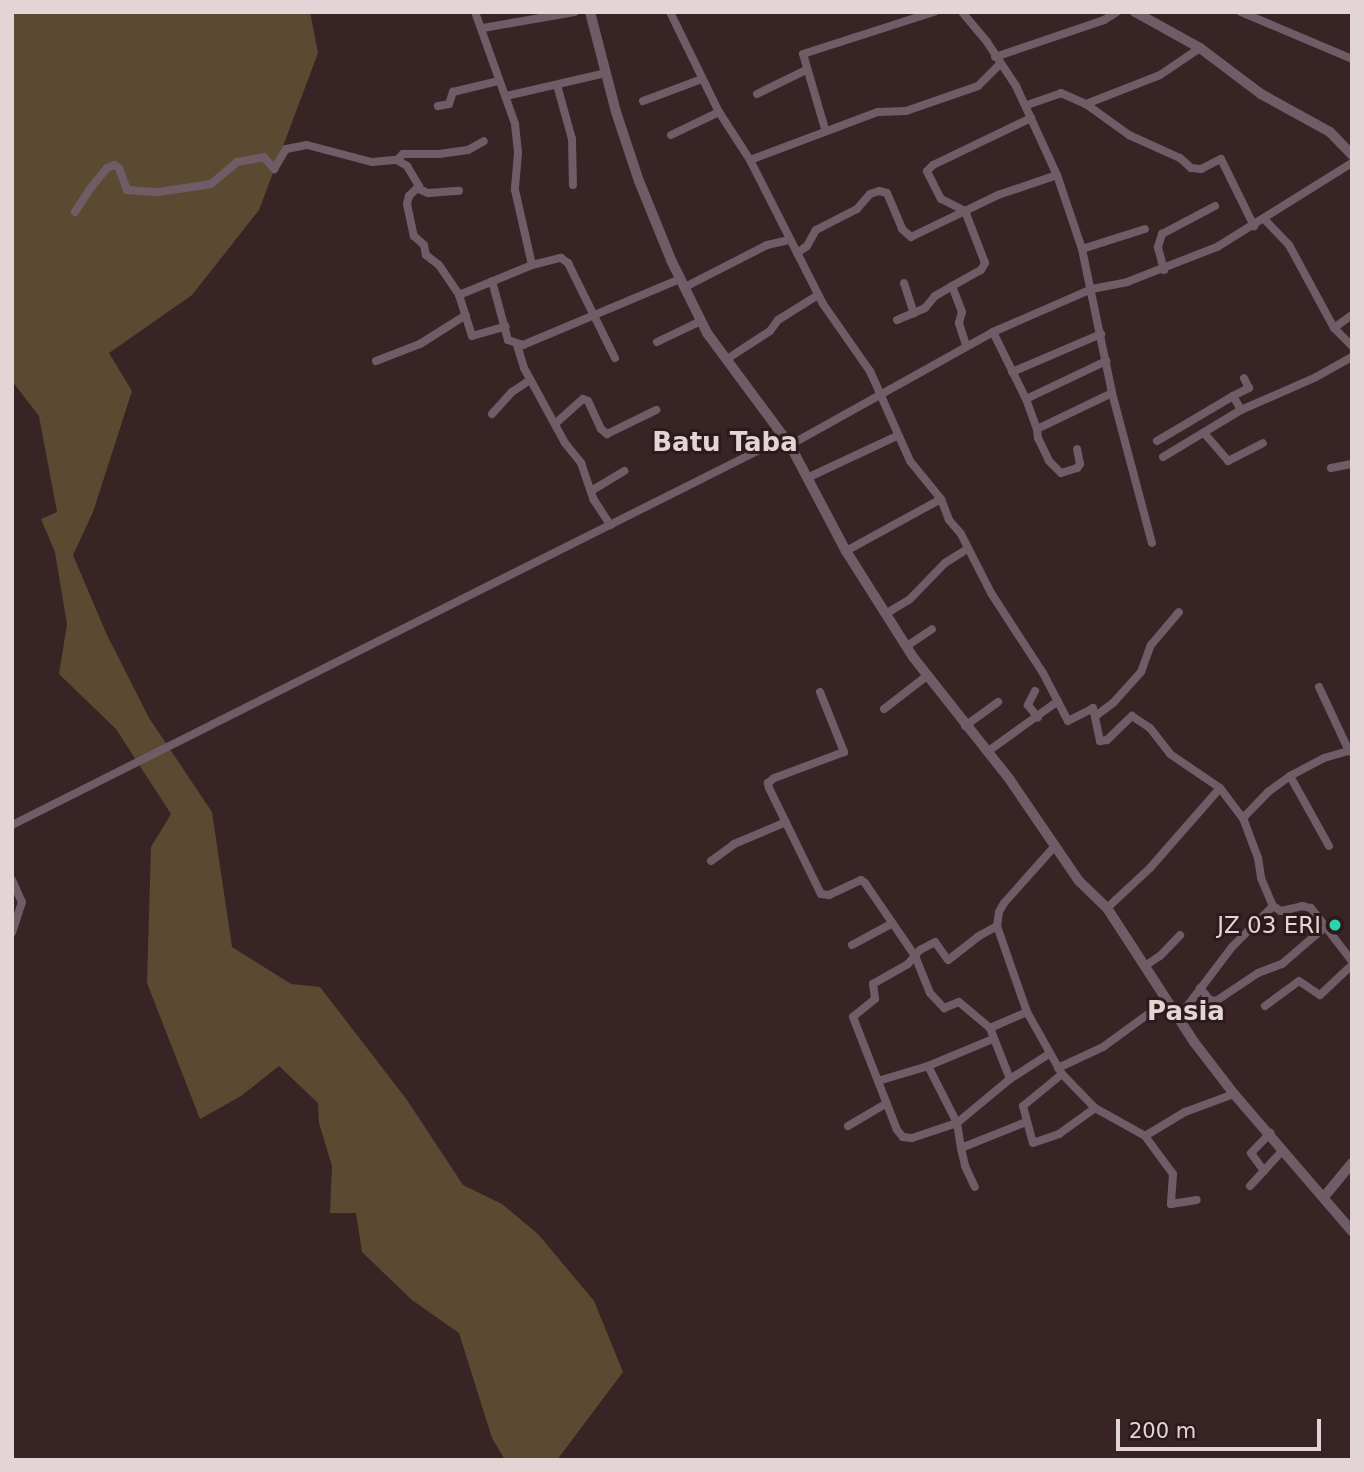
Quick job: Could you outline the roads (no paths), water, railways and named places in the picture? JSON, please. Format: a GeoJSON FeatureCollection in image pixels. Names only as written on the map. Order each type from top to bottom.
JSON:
{"type":"FeatureCollection","features":[{"type":"Feature","properties":{"kind":"street"},"geometry":{"type":"LineString","coordinates":[[475,12],[506,96],[517,144],[515,190],[532,265]]}},
{"type":"Feature","properties":{"kind":"street"},"geometry":{"type":"LineString","coordinates":[[483,28],[575,12]]}},
{"type":"Feature","properties":{"kind":"street"},"geometry":{"type":"LineString","coordinates":[[590,12],[639,181],[701,321],[787,441],[846,551],[906,646],[987,752],[1079,881],[1107,908],[1194,1042],[1234,1094],[1352,1231]]}},
{"type":"Feature","properties":{"kind":"street"},"geometry":{"type":"LineString","coordinates":[[670,12],[719,112],[750,160],[818,295],[870,371],[897,436],[911,461],[941,499],[949,520],[1068,721],[1090,708],[1097,715],[1097,739],[1107,740],[1132,716],[1150,728],[1171,754],[1220,788],[1243,818],[1258,858],[1261,878],[1273,906],[1281,911],[1307,905],[1352,963],[1320,995],[1300,981],[1265,1006]]}},
{"type":"Feature","properties":{"kind":"street"},"geometry":{"type":"LineString","coordinates":[[825,130],[806,70],[803,57],[805,51],[934,12]]}},
{"type":"Feature","properties":{"kind":"street"},"geometry":{"type":"LineString","coordinates":[[962,12],[987,41],[1027,105],[1057,175],[1082,249],[1111,393],[1152,543]]}},
{"type":"Feature","properties":{"kind":"street"},"geometry":{"type":"LineString","coordinates":[[750,160],[878,112],[906,111],[978,86],[998,61],[1117,12]]}},
{"type":"Feature","properties":{"kind":"street"},"geometry":{"type":"LineString","coordinates":[[1135,12],[1200,48],[1261,94],[1330,132],[1352,155]]}},
{"type":"Feature","properties":{"kind":"street"},"geometry":{"type":"LineString","coordinates":[[1241,12],[1352,59]]}},
{"type":"Feature","properties":{"kind":"street"},"geometry":{"type":"LineString","coordinates":[[1086,104],[1160,75],[1200,48]]}},
{"type":"Feature","properties":{"kind":"street"},"geometry":{"type":"LineString","coordinates":[[757,94],[806,70]]}},
{"type":"Feature","properties":{"kind":"street"},"geometry":{"type":"LineString","coordinates":[[506,96],[606,73]]}},
{"type":"Feature","properties":{"kind":"street"},"geometry":{"type":"LineString","coordinates":[[643,101],[702,79]]}},
{"type":"Feature","properties":{"kind":"street"},"geometry":{"type":"LineString","coordinates":[[438,106],[449,104],[453,92],[498,80]]}},
{"type":"Feature","properties":{"kind":"street"},"geometry":{"type":"LineString","coordinates":[[557,85],[572,139],[573,185]]}},
{"type":"Feature","properties":{"kind":"street"},"geometry":{"type":"LineString","coordinates":[[1027,105],[1061,93],[1086,104],[1129,135],[1180,158],[1191,168],[1201,169],[1221,159],[1254,226]]}},
{"type":"Feature","properties":{"kind":"street"},"geometry":{"type":"LineString","coordinates":[[671,135],[719,112]]}},
{"type":"Feature","properties":{"kind":"street"},"geometry":{"type":"LineString","coordinates":[[897,320],[925,309],[935,296],[981,270],[985,263],[965,211],[941,199],[928,177],[929,168],[1031,118]]}},
{"type":"Feature","properties":{"kind":"street"},"geometry":{"type":"LineString","coordinates":[[75,212],[90,188],[107,168],[114,165],[119,169],[127,190],[159,192],[211,184],[234,164],[249,160],[265,158],[274,169],[286,149],[310,145],[372,162],[397,160],[403,154],[439,154],[468,150],[484,141]]}},
{"type":"Feature","properties":{"kind":"street"},"geometry":{"type":"LineString","coordinates":[[397,160],[414,175],[419,188],[428,193],[459,191]]}},
{"type":"Feature","properties":{"kind":"street"},"geometry":{"type":"LineString","coordinates":[[12,825],[610,525],[880,396],[993,332],[1092,289],[1127,282],[1164,270],[1217,247],[1265,220],[1352,163]]}},
{"type":"Feature","properties":{"kind":"street"},"geometry":{"type":"LineString","coordinates":[[797,253],[807,246],[816,230],[857,209],[870,194],[879,191],[887,193],[908,237],[998,195],[1057,175]]}},
{"type":"Feature","properties":{"kind":"street"},"geometry":{"type":"LineString","coordinates":[[419,188],[408,196],[408,218],[412,232],[424,244],[426,255],[440,266],[459,295],[474,336],[506,326]]}},
{"type":"Feature","properties":{"kind":"street"},"geometry":{"type":"LineString","coordinates":[[1164,270],[1157,247],[1162,234],[1215,205]]}},
{"type":"Feature","properties":{"kind":"street"},"geometry":{"type":"LineString","coordinates":[[1265,220],[1297,258],[1334,328],[1352,346]]}},
{"type":"Feature","properties":{"kind":"street"},"geometry":{"type":"LineString","coordinates":[[1082,249],[1145,229]]}},
{"type":"Feature","properties":{"kind":"street"},"geometry":{"type":"LineString","coordinates":[[492,281],[508,340],[517,345],[528,344],[682,283],[767,245],[789,240]]}},
{"type":"Feature","properties":{"kind":"street"},"geometry":{"type":"LineString","coordinates":[[459,295],[532,265],[561,258],[568,263],[615,358]]}},
{"type":"Feature","properties":{"kind":"street"},"geometry":{"type":"LineString","coordinates":[[904,283],[914,313]]}},
{"type":"Feature","properties":{"kind":"street"},"geometry":{"type":"LineString","coordinates":[[951,286],[962,312],[959,328],[966,345]]}},
{"type":"Feature","properties":{"kind":"street"},"geometry":{"type":"LineString","coordinates":[[727,359],[770,331],[778,320],[818,295]]}},
{"type":"Feature","properties":{"kind":"street"},"geometry":{"type":"LineString","coordinates":[[376,361],[420,345],[466,315]]}},
{"type":"Feature","properties":{"kind":"street"},"geometry":{"type":"LineString","coordinates":[[1334,328],[1352,315]]}},
{"type":"Feature","properties":{"kind":"street"},"geometry":{"type":"LineString","coordinates":[[657,342],[701,321]]}},
{"type":"Feature","properties":{"kind":"street"},"geometry":{"type":"LineString","coordinates":[[993,332],[1026,399],[1049,461],[1061,473],[1077,468],[1080,464],[1077,449]]}},
{"type":"Feature","properties":{"kind":"street"},"geometry":{"type":"LineString","coordinates":[[1012,372],[1101,334]]}},
{"type":"Feature","properties":{"kind":"street"},"geometry":{"type":"LineString","coordinates":[[517,345],[530,380],[581,463],[591,491],[610,525]]}},
{"type":"Feature","properties":{"kind":"street"},"geometry":{"type":"LineString","coordinates":[[1163,457],[1241,410],[1316,377],[1352,356]]}},
{"type":"Feature","properties":{"kind":"street"},"geometry":{"type":"LineString","coordinates":[[1026,399],[1106,361]]}},
{"type":"Feature","properties":{"kind":"street"},"geometry":{"type":"LineString","coordinates":[[1157,441],[1250,388],[1244,378]]}},
{"type":"Feature","properties":{"kind":"street"},"geometry":{"type":"LineString","coordinates":[[492,414],[512,392],[530,380]]}},
{"type":"Feature","properties":{"kind":"street"},"geometry":{"type":"LineString","coordinates":[[1037,429],[1111,393]]}},
{"type":"Feature","properties":{"kind":"street"},"geometry":{"type":"LineString","coordinates":[[1233,396],[1241,410]]}},
{"type":"Feature","properties":{"kind":"street"},"geometry":{"type":"LineString","coordinates":[[555,423],[583,399],[588,401],[601,429],[607,434],[656,410]]}},
{"type":"Feature","properties":{"kind":"street"},"geometry":{"type":"LineString","coordinates":[[1204,433],[1228,461],[1264,443]]}},
{"type":"Feature","properties":{"kind":"street"},"geometry":{"type":"LineString","coordinates":[[807,478],[897,436]]}},
{"type":"Feature","properties":{"kind":"street"},"geometry":{"type":"LineString","coordinates":[[1331,468],[1352,464]]}},
{"type":"Feature","properties":{"kind":"street"},"geometry":{"type":"LineString","coordinates":[[591,491],[624,471]]}},
{"type":"Feature","properties":{"kind":"street"},"geometry":{"type":"LineString","coordinates":[[846,551],[941,499]]}},
{"type":"Feature","properties":{"kind":"street"},"geometry":{"type":"LineString","coordinates":[[887,613],[909,600],[945,563],[967,549]]}},
{"type":"Feature","properties":{"kind":"street"},"geometry":{"type":"LineString","coordinates":[[1097,715],[1113,703],[1141,671],[1152,645],[1179,612]]}},
{"type":"Feature","properties":{"kind":"street"},"geometry":{"type":"LineString","coordinates":[[906,646],[932,629]]}},
{"type":"Feature","properties":{"kind":"street"},"geometry":{"type":"LineString","coordinates":[[884,709],[928,675]]}},
{"type":"Feature","properties":{"kind":"street"},"geometry":{"type":"LineString","coordinates":[[1243,818],[1268,792],[1290,776],[1324,758],[1351,751],[1319,687]]}},
{"type":"Feature","properties":{"kind":"street"},"geometry":{"type":"LineString","coordinates":[[1035,691],[1027,702],[1038,718]]}},
{"type":"Feature","properties":{"kind":"street"},"geometry":{"type":"LineString","coordinates":[[820,692],[844,752],[770,780],[769,788],[821,894],[828,895],[862,880],[915,956],[930,993],[944,1008],[959,1002],[990,1028],[1010,1079]]}},
{"type":"Feature","properties":{"kind":"street"},"geometry":{"type":"LineString","coordinates":[[987,752],[1038,718],[1058,701]]}},
{"type":"Feature","properties":{"kind":"street"},"geometry":{"type":"LineString","coordinates":[[965,726],[998,702]]}},
{"type":"Feature","properties":{"kind":"street"},"geometry":{"type":"LineString","coordinates":[[1290,776],[1329,846]]}},
{"type":"Feature","properties":{"kind":"street"},"geometry":{"type":"LineString","coordinates":[[1107,908],[1150,868],[1220,788]]}},
{"type":"Feature","properties":{"kind":"street"},"geometry":{"type":"LineString","coordinates":[[710,861],[734,844],[786,821]]}},
{"type":"Feature","properties":{"kind":"street"},"geometry":{"type":"LineString","coordinates":[[1055,846],[999,912],[997,926],[1027,1012],[1060,1071],[1096,1108],[1144,1136],[1173,1174],[1171,1203],[1197,1200]]}},
{"type":"Feature","properties":{"kind":"street"},"geometry":{"type":"LineString","coordinates":[[12,880],[22,902],[12,932]]}},
{"type":"Feature","properties":{"kind":"street"},"geometry":{"type":"LineString","coordinates":[[1179,1017],[1232,947],[1273,906]]}},
{"type":"Feature","properties":{"kind":"street"},"geometry":{"type":"LineString","coordinates":[[852,945],[891,924]]}},
{"type":"Feature","properties":{"kind":"street"},"geometry":{"type":"LineString","coordinates":[[997,926],[948,960],[935,942],[873,984],[875,999],[853,1017],[897,1130],[907,1139],[957,1124],[1010,1079],[1049,1054]]}},
{"type":"Feature","properties":{"kind":"street"},"geometry":{"type":"LineString","coordinates":[[1200,988],[1210,1000],[1216,1001],[1258,973],[1282,964],[1325,928]]}},
{"type":"Feature","properties":{"kind":"street"},"geometry":{"type":"LineString","coordinates":[[1145,966],[1160,956],[1180,935]]}},
{"type":"Feature","properties":{"kind":"street"},"geometry":{"type":"LineString","coordinates":[[1096,1108],[1059,1134],[1039,1143],[1031,1140],[1026,1122],[1025,1101],[1044,1091],[1060,1071],[1103,1047],[1166,1001]]}},
{"type":"Feature","properties":{"kind":"street"},"geometry":{"type":"LineString","coordinates":[[990,1028],[1027,1012]]}},
{"type":"Feature","properties":{"kind":"street"},"geometry":{"type":"LineString","coordinates":[[878,1081],[928,1066],[993,1039]]}},
{"type":"Feature","properties":{"kind":"street"},"geometry":{"type":"LineString","coordinates":[[928,1066],[957,1124],[965,1166],[975,1187]]}},
{"type":"Feature","properties":{"kind":"street"},"geometry":{"type":"LineString","coordinates":[[1144,1136],[1185,1112],[1234,1094]]}},
{"type":"Feature","properties":{"kind":"street"},"geometry":{"type":"LineString","coordinates":[[848,1126],[887,1103]]}},
{"type":"Feature","properties":{"kind":"street"},"geometry":{"type":"LineString","coordinates":[[961,1148],[1026,1122]]}},
{"type":"Feature","properties":{"kind":"street"},"geometry":{"type":"LineString","coordinates":[[1264,1171],[1251,1153],[1270,1133]]}},
{"type":"Feature","properties":{"kind":"street"},"geometry":{"type":"LineString","coordinates":[[1250,1186],[1283,1150]]}},
{"type":"Feature","properties":{"kind":"street"},"geometry":{"type":"LineString","coordinates":[[1324,1197],[1352,1163]]}},
{"type":"Feature","properties":{"kind":"place","name":"JZ 03 ERI"},"geometry":{"type":"Point","coordinates":[1335,925]}},
{"type":"Feature","properties":{"kind":"district","name":"Batu Taba"},"geometry":{"type":"Point","coordinates":[725,443]}},
{"type":"Feature","properties":{"kind":"district","name":"Pasia"},"geometry":{"type":"Point","coordinates":[1186,1012]}}]}
